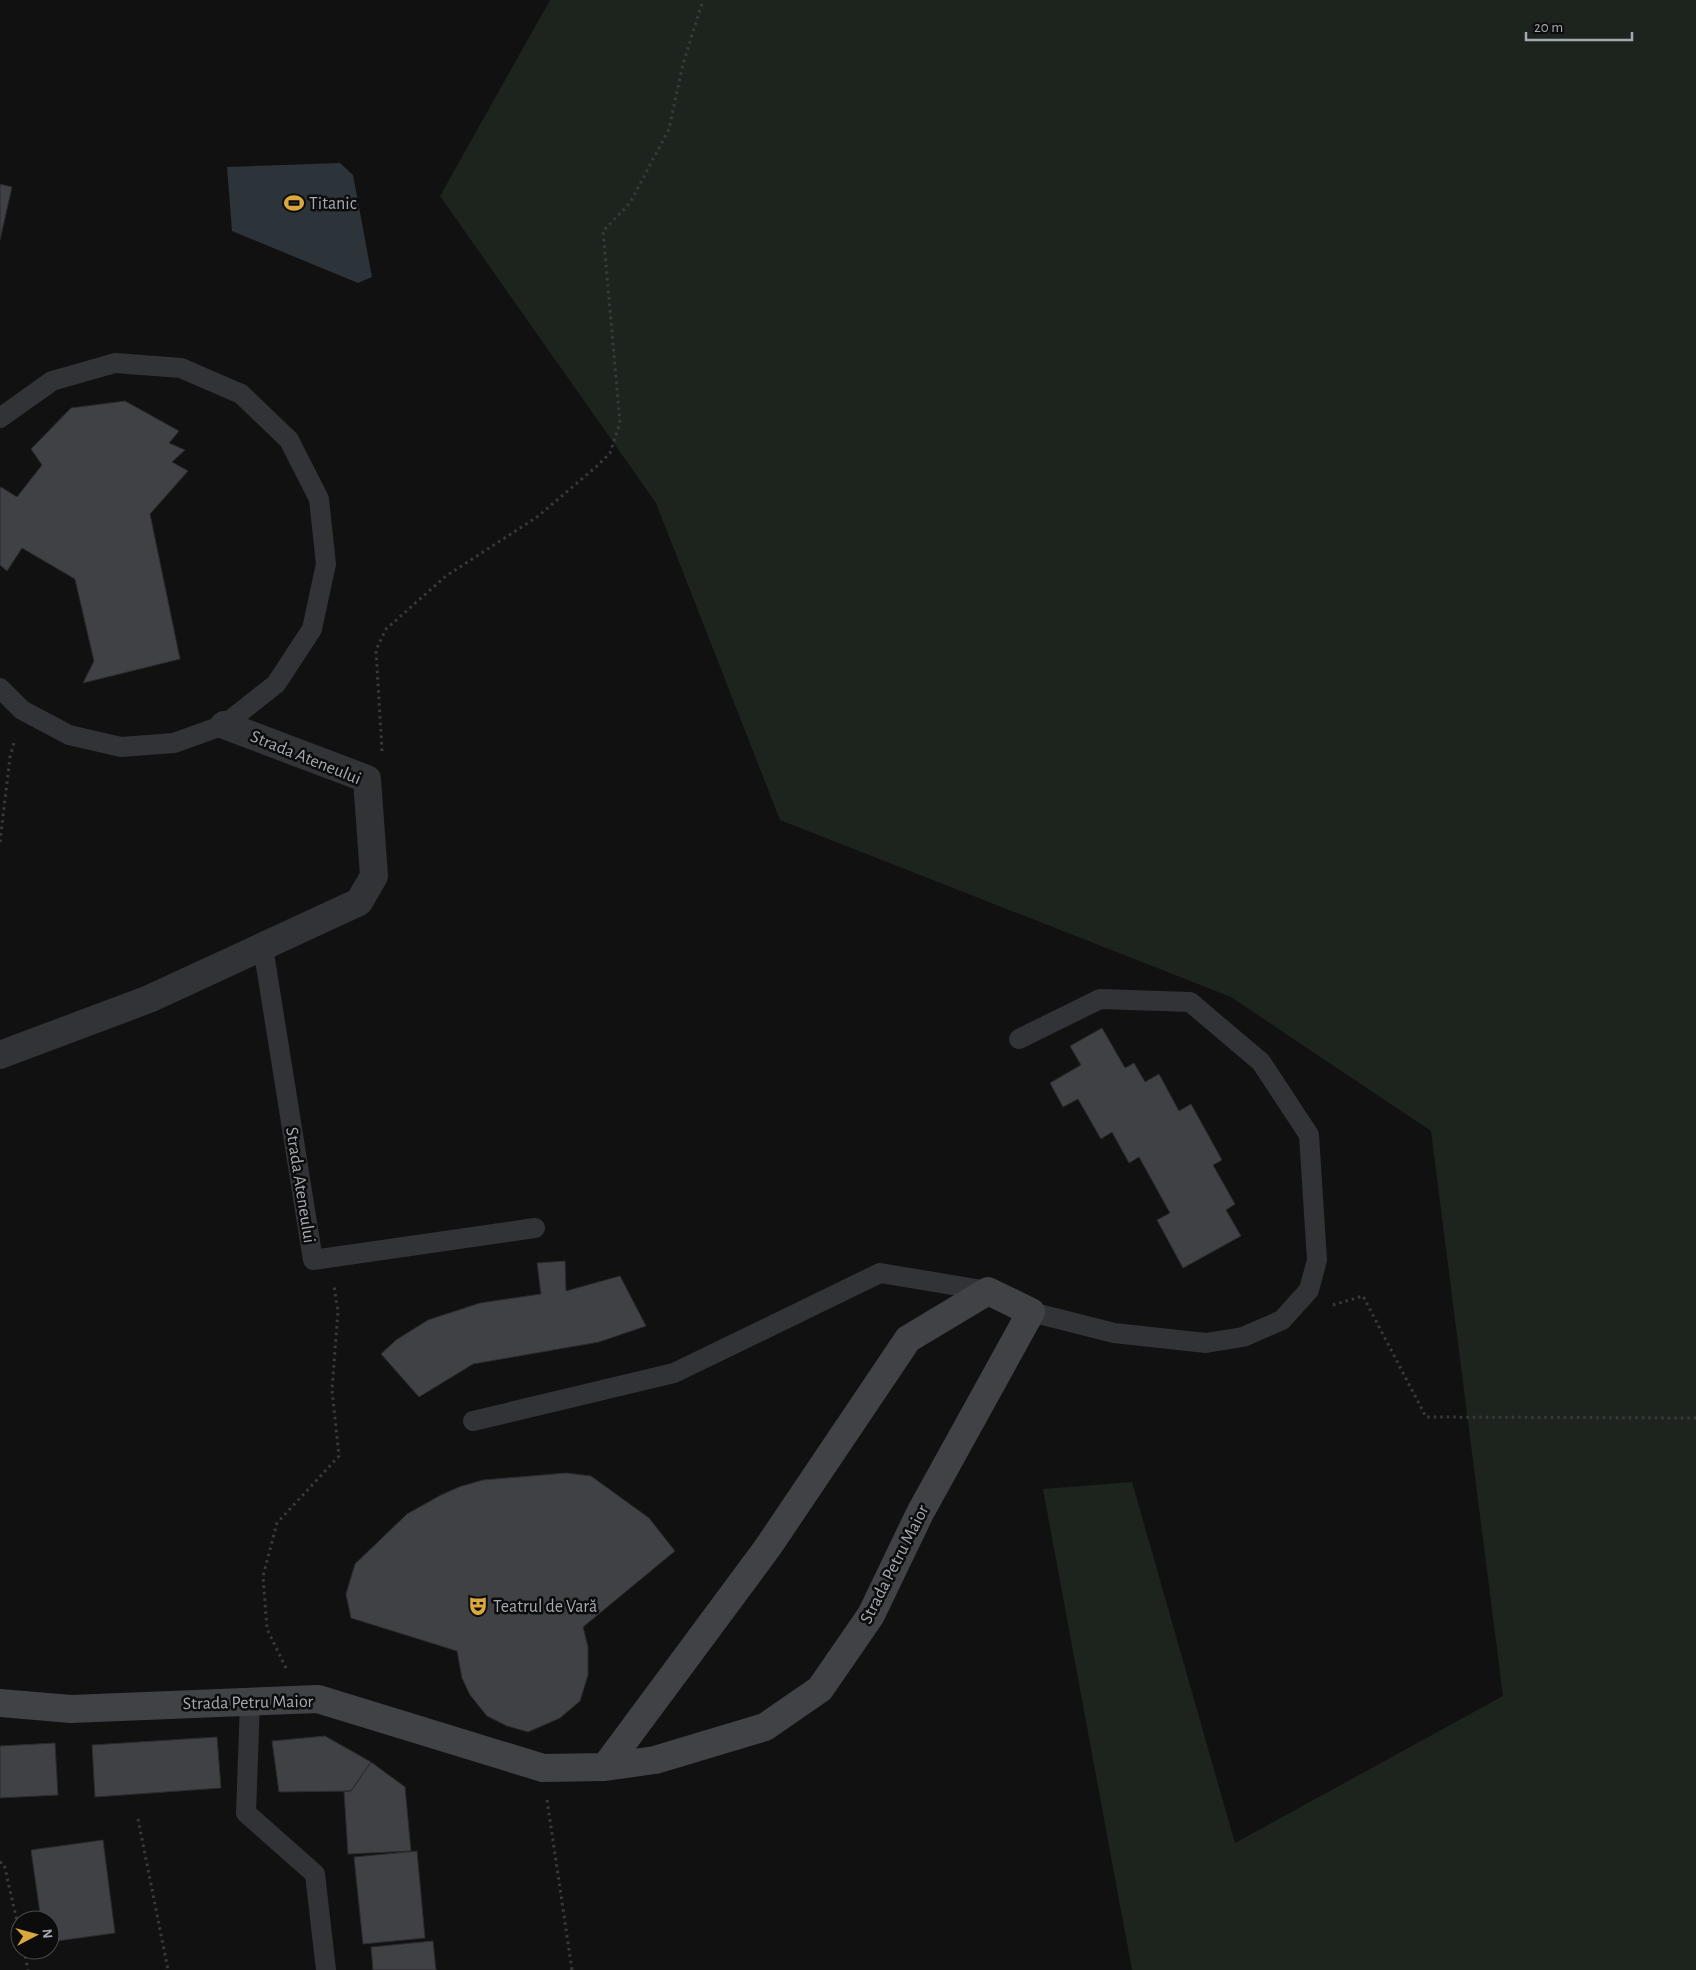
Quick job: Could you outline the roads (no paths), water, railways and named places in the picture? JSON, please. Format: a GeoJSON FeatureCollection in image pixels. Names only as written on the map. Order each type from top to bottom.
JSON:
{"type":"FeatureCollection","features":[{"type":"Feature","properties":{"kind":"street","name":"Strada Ateneului"},"geometry":{"type":"LineString","coordinates":[[0,1055],[149,999],[359,902],[374,876],[367,779],[224,725]]}},
{"type":"Feature","properties":{"kind":"street"},"geometry":{"type":"LineString","coordinates":[[606,1767],[768,1547],[908,1339],[988,1291],[1031,1312]]}},
{"type":"Feature","properties":{"kind":"street","name":"Strada Petru Maior"},"geometry":{"type":"LineString","coordinates":[[0,1703],[71,1709],[318,1700],[543,1768],[606,1767],[655,1760],[766,1727],[820,1689],[870,1616],[920,1513],[1031,1312]]}},
{"type":"Feature","properties":{"kind":"lane","name":"Strada Ateneului"},"geometry":{"type":"LineString","coordinates":[[0,418],[52,381],[115,363],[181,368],[241,394],[289,440],[319,499],[326,564],[312,629],[276,684],[224,725],[174,743],[121,747],[69,735],[22,710],[0,688]]}},
{"type":"Feature","properties":{"kind":"lane","name":"Strada Ateneului"},"geometry":{"type":"LineString","coordinates":[[262,947],[313,1260],[535,1228]]}},
{"type":"Feature","properties":{"kind":"lane"},"geometry":{"type":"LineString","coordinates":[[1019,1039],[1100,999],[1190,1002],[1261,1062],[1309,1136],[1317,1260],[1309,1290],[1282,1320],[1243,1338],[1206,1342],[1114,1333],[1031,1312]]}},
{"type":"Feature","properties":{"kind":"lane"},"geometry":{"type":"LineString","coordinates":[[473,1421],[674,1373],[880,1273],[988,1291]]}},
{"type":"Feature","properties":{"kind":"lane"},"geometry":{"type":"LineString","coordinates":[[250,1701],[246,1813],[315,1874],[326,1970]]}},
{"type":"Feature","properties":{"kind":"place","name":"Titanic"},"geometry":{"type":"Point","coordinates":[294,203]}},
{"type":"Feature","properties":{"kind":"place","name":"Teatrul de Vară"},"geometry":{"type":"Point","coordinates":[478,1606]}}]}
